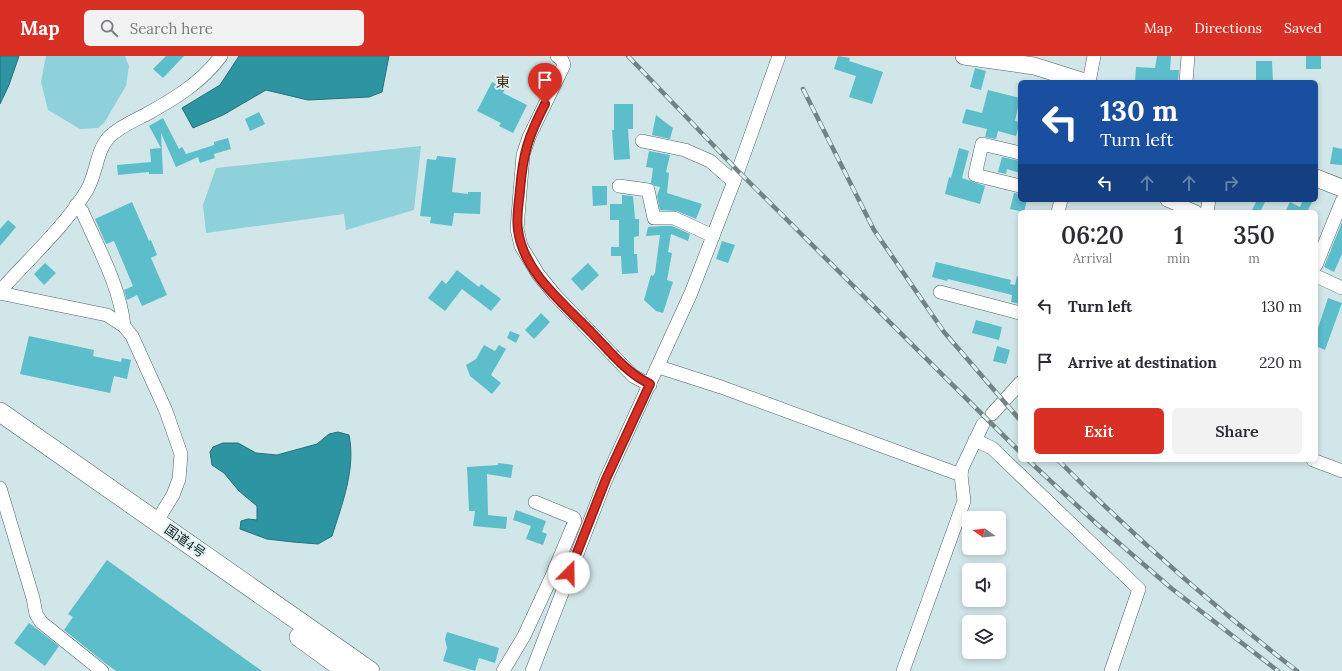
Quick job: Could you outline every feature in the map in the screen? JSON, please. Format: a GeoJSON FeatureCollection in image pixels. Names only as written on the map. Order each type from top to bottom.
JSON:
{"type":"FeatureCollection","features":[{"type":"Feature","properties":{"kind":"highway","name":"国道4号"},"geometry":{"type":"LineString","coordinates":[[0,412],[370,671]]}},
{"type":"Feature","properties":{"kind":"highway","name":"国道4号"},"geometry":{"type":"LineString","coordinates":[[0,424],[346,671]]}},
{"type":"Feature","properties":{"kind":"main road"},"geometry":{"type":"LineString","coordinates":[[964,56],[1034,66],[1079,80]]}},
{"type":"Feature","properties":{"kind":"main road"},"geometry":{"type":"LineString","coordinates":[[1318,179],[1342,188]]}},
{"type":"Feature","properties":{"kind":"street"},"geometry":{"type":"LineString","coordinates":[[157,521],[173,495],[179,479],[181,454],[166,411],[132,336],[124,326],[112,318],[100,313],[0,292],[76,205],[91,183],[101,150],[109,137],[122,127],[175,98],[200,80],[221,56]]}},
{"type":"Feature","properties":{"kind":"street"},"geometry":{"type":"LineString","coordinates":[[557,56],[562,60],[564,65],[529,137],[523,156],[517,228],[521,246],[538,274],[555,295],[633,376],[650,384]]}},
{"type":"Feature","properties":{"kind":"street"},"geometry":{"type":"LineString","coordinates":[[516,649],[535,667],[606,479],[692,293],[779,56]]}},
{"type":"Feature","properties":{"kind":"street"},"geometry":{"type":"LineString","coordinates":[[1089,80],[1094,56]]}},
{"type":"Feature","properties":{"kind":"street"},"geometry":{"type":"LineString","coordinates":[[1186,80],[1188,56]]}},
{"type":"Feature","properties":{"kind":"street"},"geometry":{"type":"LineString","coordinates":[[642,141],[685,150],[710,161],[734,182]]}},
{"type":"Feature","properties":{"kind":"street"},"geometry":{"type":"LineString","coordinates":[[1018,153],[982,144],[974,175],[1018,186]]}},
{"type":"Feature","properties":{"kind":"street"},"geometry":{"type":"LineString","coordinates":[[620,186],[648,190],[654,218],[674,218],[713,236]]}},
{"type":"Feature","properties":{"kind":"street"},"geometry":{"type":"LineString","coordinates":[[1318,260],[1342,201]]}},
{"type":"Feature","properties":{"kind":"street"},"geometry":{"type":"LineString","coordinates":[[1172,202],[1191,210]]}},
{"type":"Feature","properties":{"kind":"street"},"geometry":{"type":"LineString","coordinates":[[76,205],[82,211],[116,289],[123,309],[124,326]]}},
{"type":"Feature","properties":{"kind":"street"},"geometry":{"type":"LineString","coordinates":[[1318,277],[1342,288]]}},
{"type":"Feature","properties":{"kind":"street"},"geometry":{"type":"LineString","coordinates":[[940,292],[1018,312]]}},
{"type":"Feature","properties":{"kind":"street"},"geometry":{"type":"LineString","coordinates":[[658,367],[728,389],[961,475]]}},
{"type":"Feature","properties":{"kind":"street"},"geometry":{"type":"LineString","coordinates":[[992,414],[1018,385]]}},
{"type":"Feature","properties":{"kind":"street"},"geometry":{"type":"LineString","coordinates":[[903,671],[964,501],[961,475],[983,424]]}},
{"type":"Feature","properties":{"kind":"street"},"geometry":{"type":"LineString","coordinates":[[975,440],[992,448],[1139,589],[1111,671]]}},
{"type":"Feature","properties":{"kind":"street"},"geometry":{"type":"LineString","coordinates":[[1318,462],[1342,471]]}},
{"type":"Feature","properties":{"kind":"street"},"geometry":{"type":"LineString","coordinates":[[0,488],[33,598],[36,614],[41,622],[102,671]]}},
{"type":"Feature","properties":{"kind":"street"},"geometry":{"type":"LineString","coordinates":[[503,671],[516,649],[551,578],[575,521],[574,518],[535,502]]}},
{"type":"Feature","properties":{"kind":"shaded area"},"geometry":{"type":"Polygon","coordinates":[[[0,56],[19,56],[9,85],[0,104],[0,56]]]}},
{"type":"Feature","properties":{"kind":"shaded area"},"geometry":{"type":"Polygon","coordinates":[[[46,56],[125,56],[129,66],[126,86],[104,123],[98,128],[80,129],[48,110],[41,82],[46,56]]]}},
{"type":"Feature","properties":{"kind":"shaded area"},"geometry":{"type":"Polygon","coordinates":[[[239,56],[389,56],[382,92],[369,97],[308,100],[266,90],[223,115],[193,128],[182,108],[220,85],[239,56]]]}},
{"type":"Feature","properties":{"kind":"shaded area"},"geometry":{"type":"Polygon","coordinates":[[[421,146],[414,210],[346,230],[344,214],[206,233],[203,205],[216,168],[421,146]]]}},
{"type":"Feature","properties":{"kind":"shaded area"},"geometry":{"type":"Polygon","coordinates":[[[338,432],[349,435],[351,461],[344,499],[332,536],[318,544],[267,539],[240,529],[241,521],[248,519],[257,520],[257,506],[239,491],[224,473],[212,465],[210,452],[213,447],[223,443],[238,443],[256,453],[277,455],[317,444],[329,434],[338,432]]]}},
{"type":"Feature","properties":{"kind":"building"},"geometry":{"type":"Polygon","coordinates":[[[166,56],[184,56],[163,78],[153,69],[166,56]]]}},
{"type":"Feature","properties":{"kind":"building"},"geometry":{"type":"Polygon","coordinates":[[[838,56],[850,58],[849,61],[883,72],[872,104],[849,97],[856,76],[834,69],[838,56]]]}},
{"type":"Feature","properties":{"kind":"building"},"geometry":{"type":"Polygon","coordinates":[[[1157,56],[1171,56],[1170,70],[1179,70],[1178,80],[1135,80],[1136,67],[1155,68],[1157,56]]]}},
{"type":"Feature","properties":{"kind":"building"},"geometry":{"type":"Polygon","coordinates":[[[1306,56],[1321,56],[1321,69],[1306,69],[1306,56]]]}},
{"type":"Feature","properties":{"kind":"building"},"geometry":{"type":"Polygon","coordinates":[[[1256,61],[1272,61],[1273,80],[1256,80],[1256,61]]]}},
{"type":"Feature","properties":{"kind":"building"},"geometry":{"type":"Polygon","coordinates":[[[975,68],[986,71],[981,90],[970,87],[975,68]]]}},
{"type":"Feature","properties":{"kind":"building"},"geometry":{"type":"Polygon","coordinates":[[[492,82],[505,89],[503,93],[527,105],[513,133],[499,126],[501,123],[477,111],[492,82]]]}},
{"type":"Feature","properties":{"kind":"building"},"geometry":{"type":"Polygon","coordinates":[[[988,90],[1018,98],[1018,107],[1015,121],[1018,122],[1016,136],[998,131],[996,139],[985,137],[987,129],[962,123],[966,109],[982,113],[988,90]]]}},
{"type":"Feature","properties":{"kind":"building"},"geometry":{"type":"Polygon","coordinates":[[[614,104],[633,104],[633,129],[628,129],[630,159],[614,160],[612,130],[614,130],[614,104]]]}},
{"type":"Feature","properties":{"kind":"building"},"geometry":{"type":"Polygon","coordinates":[[[259,112],[265,124],[250,131],[245,119],[259,112]]]}},
{"type":"Feature","properties":{"kind":"building"},"geometry":{"type":"Polygon","coordinates":[[[656,115],[673,128],[670,139],[652,135],[656,115]]]}},
{"type":"Feature","properties":{"kind":"building"},"geometry":{"type":"Polygon","coordinates":[[[163,118],[179,149],[182,147],[186,154],[214,145],[214,142],[228,138],[231,149],[214,154],[215,158],[200,163],[198,157],[176,167],[161,133],[163,174],[149,174],[149,172],[118,175],[117,165],[151,162],[150,149],[161,148],[149,126],[163,118]]]}},
{"type":"Feature","properties":{"kind":"building"},"geometry":{"type":"Polygon","coordinates":[[[1333,147],[1342,149],[1342,165],[1330,164],[1333,147]]]}},
{"type":"Feature","properties":{"kind":"building"},"geometry":{"type":"Polygon","coordinates":[[[959,148],[969,151],[962,178],[985,186],[980,204],[945,194],[959,148]]]}},
{"type":"Feature","properties":{"kind":"building"},"geometry":{"type":"Polygon","coordinates":[[[649,151],[670,155],[666,172],[669,173],[667,193],[702,204],[696,219],[677,211],[660,210],[657,196],[660,187],[651,183],[653,168],[646,167],[649,151]]]}},
{"type":"Feature","properties":{"kind":"building"},"geometry":{"type":"Polygon","coordinates":[[[437,156],[456,158],[452,192],[468,194],[468,192],[481,192],[480,214],[454,213],[452,226],[430,223],[431,217],[420,216],[427,159],[436,160],[437,156]]]}},
{"type":"Feature","properties":{"kind":"building"},"geometry":{"type":"Polygon","coordinates":[[[1002,157],[1018,161],[1018,172],[1007,169],[1006,174],[998,172],[1002,157]]]}},
{"type":"Feature","properties":{"kind":"building"},"geometry":{"type":"Polygon","coordinates":[[[592,186],[607,186],[607,205],[593,206],[592,186]]]}},
{"type":"Feature","properties":{"kind":"building"},"geometry":{"type":"Polygon","coordinates":[[[1014,193],[1018,194],[1018,202],[1026,202],[1024,210],[1010,209],[1014,193]]]}},
{"type":"Feature","properties":{"kind":"building"},"geometry":{"type":"Polygon","coordinates":[[[622,195],[633,196],[635,219],[639,219],[639,236],[634,237],[634,254],[637,254],[638,273],[622,274],[621,256],[611,256],[611,247],[619,247],[619,220],[610,220],[610,204],[622,204],[622,195]]]}},
{"type":"Feature","properties":{"kind":"building"},"geometry":{"type":"Polygon","coordinates":[[[132,202],[149,241],[151,240],[157,255],[151,258],[167,295],[142,306],[137,295],[127,300],[124,290],[133,286],[114,241],[106,244],[95,219],[132,202]]]}},
{"type":"Feature","properties":{"kind":"building"},"geometry":{"type":"Polygon","coordinates":[[[1256,202],[1265,202],[1261,210],[1252,210],[1256,202]]]}},
{"type":"Feature","properties":{"kind":"building"},"geometry":{"type":"Polygon","coordinates":[[[1290,202],[1300,207],[1302,202],[1312,202],[1308,210],[1286,210],[1290,202]]]}},
{"type":"Feature","properties":{"kind":"building"},"geometry":{"type":"Polygon","coordinates":[[[8,220],[16,227],[0,246],[0,229],[8,220]]]}},
{"type":"Feature","properties":{"kind":"building"},"geometry":{"type":"Polygon","coordinates":[[[1342,222],[1342,254],[1334,272],[1324,267],[1342,222]]]}},
{"type":"Feature","properties":{"kind":"building"},"geometry":{"type":"Polygon","coordinates":[[[672,226],[690,234],[688,241],[671,234],[668,252],[672,253],[667,280],[673,282],[663,313],[656,311],[644,300],[651,275],[653,276],[655,273],[660,235],[646,236],[648,227],[672,226]]]}},
{"type":"Feature","properties":{"kind":"building"},"geometry":{"type":"Polygon","coordinates":[[[722,241],[735,245],[728,263],[716,259],[722,241]]]}},
{"type":"Feature","properties":{"kind":"building"},"geometry":{"type":"Polygon","coordinates":[[[936,262],[1011,280],[1010,284],[1015,285],[1017,276],[1018,304],[1011,302],[1012,295],[948,279],[947,281],[932,277],[936,262]]]}},
{"type":"Feature","properties":{"kind":"building"},"geometry":{"type":"Polygon","coordinates":[[[45,263],[56,273],[44,285],[34,274],[45,263]]]}},
{"type":"Feature","properties":{"kind":"building"},"geometry":{"type":"Polygon","coordinates":[[[588,263],[599,275],[582,291],[571,279],[588,263]]]}},
{"type":"Feature","properties":{"kind":"building"},"geometry":{"type":"Polygon","coordinates":[[[457,270],[479,287],[481,284],[501,299],[491,311],[462,289],[445,311],[428,298],[442,280],[446,284],[457,270]]]}},
{"type":"Feature","properties":{"kind":"building"},"geometry":{"type":"Polygon","coordinates":[[[1328,298],[1342,303],[1325,350],[1318,347],[1318,328],[1328,298]]]}},
{"type":"Feature","properties":{"kind":"building"},"geometry":{"type":"Polygon","coordinates":[[[541,313],[550,322],[534,339],[525,330],[541,313]]]}},
{"type":"Feature","properties":{"kind":"building"},"geometry":{"type":"Polygon","coordinates":[[[976,320],[1002,327],[999,340],[972,333],[976,320]]]}},
{"type":"Feature","properties":{"kind":"building"},"geometry":{"type":"Polygon","coordinates":[[[510,331],[520,335],[516,343],[507,338],[510,331]]]}},
{"type":"Feature","properties":{"kind":"building"},"geometry":{"type":"Polygon","coordinates":[[[29,336],[94,350],[93,356],[121,362],[122,358],[131,360],[127,379],[114,376],[110,393],[20,374],[29,336]]]}},
{"type":"Feature","properties":{"kind":"building"},"geometry":{"type":"Polygon","coordinates":[[[484,345],[495,351],[499,345],[506,349],[491,375],[501,383],[492,394],[470,376],[466,365],[476,359],[484,345]]]}},
{"type":"Feature","properties":{"kind":"building"},"geometry":{"type":"Polygon","coordinates":[[[997,346],[1010,350],[1006,364],[993,361],[997,346]]]}},
{"type":"Feature","properties":{"kind":"building"},"geometry":{"type":"Polygon","coordinates":[[[498,463],[513,465],[511,478],[487,474],[488,515],[507,517],[506,529],[473,526],[475,511],[469,511],[467,467],[498,465],[498,463]]]}},
{"type":"Feature","properties":{"kind":"building"},"geometry":{"type":"Polygon","coordinates":[[[516,510],[546,521],[542,532],[547,534],[543,545],[526,539],[531,526],[513,520],[516,510]]]}},
{"type":"Feature","properties":{"kind":"building"},"geometry":{"type":"Polygon","coordinates":[[[107,560],[262,671],[116,671],[64,630],[73,617],[68,614],[107,560]]]}},
{"type":"Feature","properties":{"kind":"building"},"geometry":{"type":"Polygon","coordinates":[[[29,623],[59,646],[45,666],[14,643],[29,623]]]}},
{"type":"Feature","properties":{"kind":"building"},"geometry":{"type":"Polygon","coordinates":[[[447,632],[499,648],[495,663],[479,658],[475,671],[443,661],[447,648],[445,639],[447,632]]]}},
{"type":"Feature","properties":{"kind":"railway"},"geometry":{"type":"LineString","coordinates":[[628,56],[738,171],[1018,450]]}},
{"type":"Feature","properties":{"kind":"railway"},"geometry":{"type":"LineString","coordinates":[[803,89],[874,230],[944,332],[1018,418]]}},
{"type":"Feature","properties":{"kind":"railway"},"geometry":{"type":"LineString","coordinates":[[1030,462],[1098,525],[1171,588],[1278,671]]}},
{"type":"Feature","properties":{"kind":"railway"},"geometry":{"type":"LineString","coordinates":[[1060,462],[1115,516],[1174,570],[1297,671]]}},
{"type":"Feature","properties":{"kind":"district","name":"東"},"geometry":{"type":"Point","coordinates":[503,82]}},
{"type":"Feature","properties":{"kind":"route"},"geometry":{"type":"LineString","coordinates":[[545,104],[529,137],[523,156],[517,228],[521,246],[538,274],[555,295],[616,356],[633,376],[650,384],[606,479],[569,573]]}}]}
